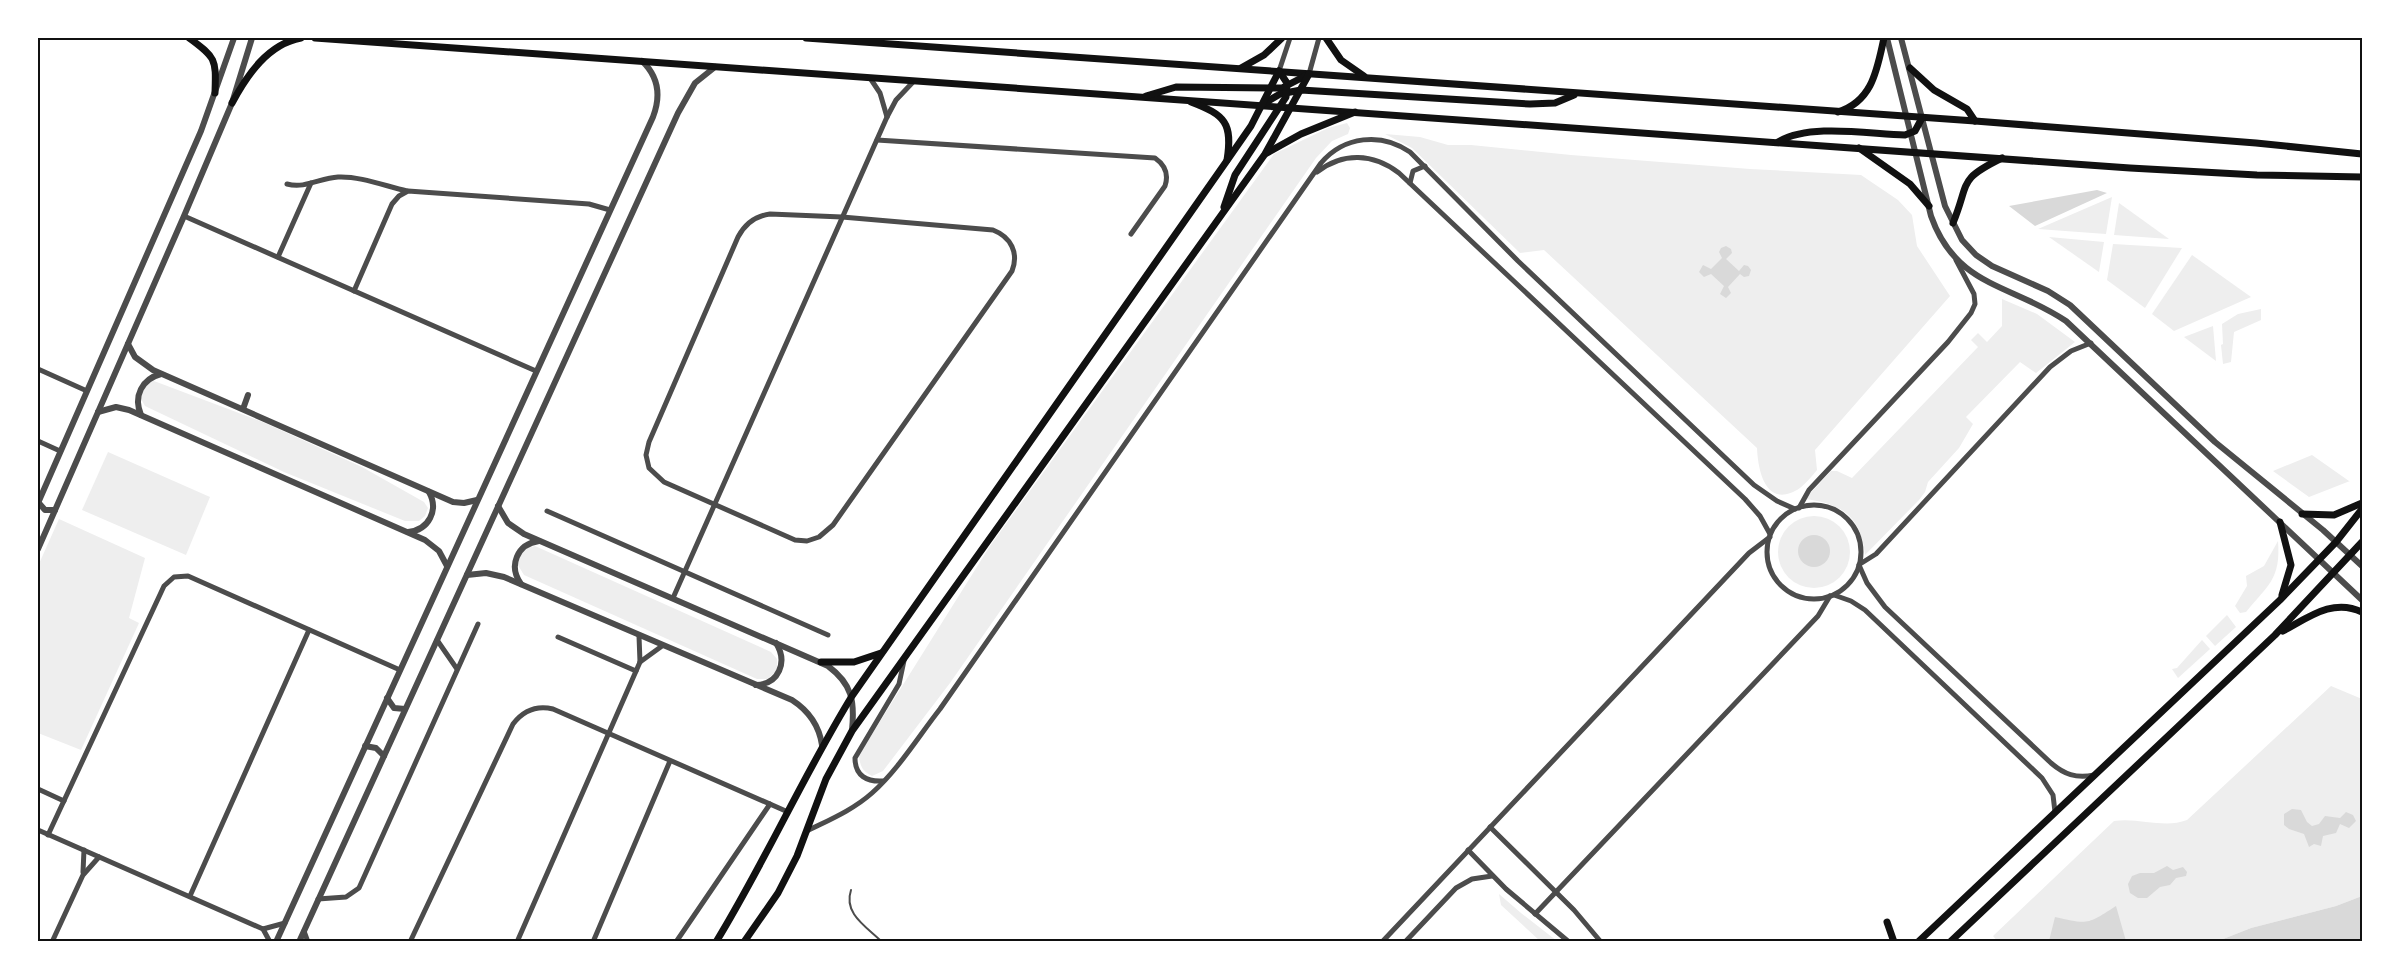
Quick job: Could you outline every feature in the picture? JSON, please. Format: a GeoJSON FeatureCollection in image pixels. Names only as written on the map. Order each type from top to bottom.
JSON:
{"type":"FeatureCollection","features":[{"type":"Feature","properties":{"kind":"main road"},"geometry":{"type":"LineString","coordinates":[[189,38],[213,58],[216,72],[215,93]]}},
{"type":"Feature","properties":{"kind":"main road"},"geometry":{"type":"LineString","coordinates":[[232,103],[247,78],[262,60],[285,43],[302,38]]}},
{"type":"Feature","properties":{"kind":"main road"},"geometry":{"type":"LineString","coordinates":[[315,38],[1859,148],[2215,172],[2362,177]]}},
{"type":"Feature","properties":{"kind":"main road"},"geometry":{"type":"LineString","coordinates":[[806,38],[1923,118],[2256,143],[2362,154]]}},
{"type":"Feature","properties":{"kind":"main road"},"geometry":{"type":"LineString","coordinates":[[1238,69],[1258,59],[1282,38]]}},
{"type":"Feature","properties":{"kind":"main road"},"geometry":{"type":"LineString","coordinates":[[1326,38],[1341,60],[1370,79]]}},
{"type":"Feature","properties":{"kind":"main road"},"geometry":{"type":"LineString","coordinates":[[1835,112],[1855,104],[1869,89],[1886,38]]}},
{"type":"Feature","properties":{"kind":"main road"},"geometry":{"type":"LineString","coordinates":[[1910,68],[1934,90],[1967,109],[1975,122]]}},
{"type":"Feature","properties":{"kind":"main road"},"geometry":{"type":"LineString","coordinates":[[1223,210],[1235,175],[1281,107],[1287,89],[1285,78],[1279,71]]}},
{"type":"Feature","properties":{"kind":"main road"},"geometry":{"type":"LineString","coordinates":[[716,942],[788,812],[822,745],[852,696],[1226,162],[1262,105],[1279,71]]}},
{"type":"Feature","properties":{"kind":"main road"},"geometry":{"type":"LineString","coordinates":[[1262,105],[1309,74]]}},
{"type":"Feature","properties":{"kind":"main road"},"geometry":{"type":"LineString","coordinates":[[744,942],[778,893],[797,856],[826,779],[852,731],[1265,154],[1309,74]]}},
{"type":"Feature","properties":{"kind":"main road"},"geometry":{"type":"LineString","coordinates":[[1143,97],[1159,90],[1176,87],[1287,89],[1538,104],[1555,103],[1576,94]]}},
{"type":"Feature","properties":{"kind":"main road"},"geometry":{"type":"LineString","coordinates":[[1185,99],[1214,111],[1223,120],[1230,137],[1226,162]]}},
{"type":"Feature","properties":{"kind":"main road"},"geometry":{"type":"LineString","coordinates":[[1265,154],[1301,134],[1360,111]]}},
{"type":"Feature","properties":{"kind":"main road"},"geometry":{"type":"LineString","coordinates":[[1779,142],[1795,135],[1813,132],[1911,134],[1919,127],[1923,118]]}},
{"type":"Feature","properties":{"kind":"main road"},"geometry":{"type":"LineString","coordinates":[[1859,148],[1910,184],[1929,206]]}},
{"type":"Feature","properties":{"kind":"main road"},"geometry":{"type":"LineString","coordinates":[[1953,223],[1962,191],[1970,177],[2003,157]]}},
{"type":"Feature","properties":{"kind":"main road"},"geometry":{"type":"LineString","coordinates":[[2302,514],[2334,515],[2362,502]]}},
{"type":"Feature","properties":{"kind":"main road"},"geometry":{"type":"LineString","coordinates":[[1918,942],[2280,600],[2320,560],[2362,508]]}},
{"type":"Feature","properties":{"kind":"main road"},"geometry":{"type":"LineString","coordinates":[[2280,522],[2291,565],[2280,600]]}},
{"type":"Feature","properties":{"kind":"main road"},"geometry":{"type":"LineString","coordinates":[[1950,942],[2275,635],[2362,542]]}},
{"type":"Feature","properties":{"kind":"main road"},"geometry":{"type":"LineString","coordinates":[[2275,635],[2330,607],[2350,607],[2362,612]]}},
{"type":"Feature","properties":{"kind":"main road"},"geometry":{"type":"LineString","coordinates":[[821,662],[854,662],[881,653]]}},
{"type":"Feature","properties":{"kind":"main road"},"geometry":{"type":"LineString","coordinates":[[1887,922],[1894,942]]}},
{"type":"Feature","properties":{"kind":"street"},"geometry":{"type":"LineString","coordinates":[[55,510],[45,510],[38,503],[201,130],[234,38]]}},
{"type":"Feature","properties":{"kind":"street"},"geometry":{"type":"LineString","coordinates":[[38,549],[232,103],[252,38]]}},
{"type":"Feature","properties":{"kind":"street"},"geometry":{"type":"LineString","coordinates":[[1279,71],[1290,38]]}},
{"type":"Feature","properties":{"kind":"street"},"geometry":{"type":"LineString","coordinates":[[1309,74],[1319,38]]}},
{"type":"Feature","properties":{"kind":"street"},"geometry":{"type":"LineString","coordinates":[[1797,509],[1809,489],[1948,342],[1971,313],[1975,304],[1974,294],[1956,259],[1939,235],[1929,206],[1886,38]]}},
{"type":"Feature","properties":{"kind":"street"},"geometry":{"type":"LineString","coordinates":[[1902,38],[1945,206],[1969,248],[1984,261],[2048,291],[2075,309],[2215,442],[2352,555],[2362,566]]}},
{"type":"Feature","properties":{"kind":"street"},"geometry":{"type":"LineString","coordinates":[[276,942],[657,105],[658,90],[655,78],[642,62]]}},
{"type":"Feature","properties":{"kind":"street"},"geometry":{"type":"LineString","coordinates":[[299,942],[682,105],[695,83],[715,67]]}},
{"type":"Feature","properties":{"kind":"street"},"geometry":{"type":"LineString","coordinates":[[870,78],[880,93],[887,117]]}},
{"type":"Feature","properties":{"kind":"street"},"geometry":{"type":"LineString","coordinates":[[673,598],[887,117],[896,100],[914,81]]}},
{"type":"Feature","properties":{"kind":"street"},"geometry":{"type":"LineString","coordinates":[[807,831],[861,802],[883,781],[953,690],[1321,163],[1332,152],[1349,143],[1365,139],[1382,139],[1410,152],[1518,261],[1754,485],[1769,496],[1797,509]]}},
{"type":"Feature","properties":{"kind":"street"},"geometry":{"type":"LineString","coordinates":[[877,140],[1155,158],[1165,168],[1167,177],[1165,186],[1131,234]]}},
{"type":"Feature","properties":{"kind":"street"},"geometry":{"type":"LineString","coordinates":[[1316,173],[1338,160],[1363,157],[1377,160],[1392,168],[1410,183],[1745,499],[1760,516],[1770,536],[1768,562],[1771,571],[1781,585],[1804,598],[1821,599],[1832,595],[1852,580],[1860,565],[1876,554],[2050,367],[2071,351],[2091,343]]}},
{"type":"Feature","properties":{"kind":"street"},"geometry":{"type":"LineString","coordinates":[[1410,183],[1413,171],[1425,166]]}},
{"type":"Feature","properties":{"kind":"street"},"geometry":{"type":"LineString","coordinates":[[287,184],[297,186],[327,178],[343,177],[408,192],[589,204],[610,210]]}},
{"type":"Feature","properties":{"kind":"street"},"geometry":{"type":"LineString","coordinates":[[278,257],[311,183]]}},
{"type":"Feature","properties":{"kind":"street"},"geometry":{"type":"LineString","coordinates":[[354,291],[392,204],[399,196],[408,192]]}},
{"type":"Feature","properties":{"kind":"street"},"geometry":{"type":"LineString","coordinates":[[764,215],[842,218],[993,230],[1003,235],[1011,244],[1015,254],[1014,266],[824,534],[807,541],[795,540],[716,503],[658,479],[649,468],[646,455],[649,442],[738,237],[748,223],[764,215]]}},
{"type":"Feature","properties":{"kind":"street"},"geometry":{"type":"LineString","coordinates":[[184,216],[536,371]]}},
{"type":"Feature","properties":{"kind":"street"},"geometry":{"type":"LineString","coordinates":[[1956,259],[1966,269],[1987,282],[2052,311],[2091,343],[2362,600]]}},
{"type":"Feature","properties":{"kind":"street"},"geometry":{"type":"LineString","coordinates":[[128,344],[140,362],[162,374],[459,503],[478,500]]}},
{"type":"Feature","properties":{"kind":"street"},"geometry":{"type":"LineString","coordinates":[[38,369],[87,391]]}},
{"type":"Feature","properties":{"kind":"street"},"geometry":{"type":"LineString","coordinates":[[141,415],[137,402],[141,387],[152,377],[162,374]]}},
{"type":"Feature","properties":{"kind":"street"},"geometry":{"type":"LineString","coordinates":[[243,409],[248,395]]}},
{"type":"Feature","properties":{"kind":"street"},"geometry":{"type":"LineString","coordinates":[[98,412],[116,408],[141,415],[408,532],[435,546],[447,566]]}},
{"type":"Feature","properties":{"kind":"street"},"geometry":{"type":"LineString","coordinates":[[38,441],[60,451]]}},
{"type":"Feature","properties":{"kind":"street"},"geometry":{"type":"LineString","coordinates":[[408,532],[422,528],[432,516],[434,506],[429,491]]}},
{"type":"Feature","properties":{"kind":"street"},"geometry":{"type":"LineString","coordinates":[[1382,942],[1749,553],[1770,536],[1780,520],[1797,509],[1815,505],[1824,506],[1847,518],[1859,539],[1860,565],[1867,584],[1885,607],[2054,766],[2072,776],[2094,776]]}},
{"type":"Feature","properties":{"kind":"street"},"geometry":{"type":"LineString","coordinates":[[498,506],[504,518],[513,528],[821,662],[840,676],[852,696],[852,731]]}},
{"type":"Feature","properties":{"kind":"street"},"geometry":{"type":"LineString","coordinates":[[547,511],[828,635]]}},
{"type":"Feature","properties":{"kind":"street"},"geometry":{"type":"LineString","coordinates":[[522,585],[516,576],[515,560],[524,546],[540,541]]}},
{"type":"Feature","properties":{"kind":"street"},"geometry":{"type":"LineString","coordinates":[[467,574],[492,573],[792,700],[806,711],[819,730],[822,745]]}},
{"type":"Feature","properties":{"kind":"street"},"geometry":{"type":"LineString","coordinates":[[48,835],[162,591],[170,579],[188,576],[400,670]]}},
{"type":"Feature","properties":{"kind":"street"},"geometry":{"type":"LineString","coordinates":[[1832,595],[1851,601],[1865,610],[2042,778],[2053,795],[2055,812]]}},
{"type":"Feature","properties":{"kind":"street"},"geometry":{"type":"LineString","coordinates":[[1535,914],[1818,616],[1832,595]]}},
{"type":"Feature","properties":{"kind":"street"},"geometry":{"type":"LineString","coordinates":[[318,899],[346,897],[359,888],[478,624]]}},
{"type":"Feature","properties":{"kind":"street"},"geometry":{"type":"LineString","coordinates":[[190,897],[309,630]]}},
{"type":"Feature","properties":{"kind":"street"},"geometry":{"type":"LineString","coordinates":[[517,942],[640,662],[639,636]]}},
{"type":"Feature","properties":{"kind":"street"},"geometry":{"type":"LineString","coordinates":[[558,637],[636,671]]}},
{"type":"Feature","properties":{"kind":"street"},"geometry":{"type":"LineString","coordinates":[[437,640],[457,669]]}},
{"type":"Feature","properties":{"kind":"street"},"geometry":{"type":"LineString","coordinates":[[755,685],[771,681],[781,668],[782,657],[776,642]]}},
{"type":"Feature","properties":{"kind":"street"},"geometry":{"type":"LineString","coordinates":[[640,662],[662,646]]}},
{"type":"Feature","properties":{"kind":"street"},"geometry":{"type":"LineString","coordinates":[[883,781],[863,778],[856,767],[855,758],[899,684],[905,656]]}},
{"type":"Feature","properties":{"kind":"street"},"geometry":{"type":"LineString","coordinates":[[387,698],[394,708],[405,709]]}},
{"type":"Feature","properties":{"kind":"street"},"geometry":{"type":"LineString","coordinates":[[410,942],[517,718],[528,710],[546,708],[788,812]]}},
{"type":"Feature","properties":{"kind":"street"},"geometry":{"type":"LineString","coordinates":[[365,746],[376,748],[384,756]]}},
{"type":"Feature","properties":{"kind":"street"},"geometry":{"type":"LineString","coordinates":[[593,942],[670,761]]}},
{"type":"Feature","properties":{"kind":"street"},"geometry":{"type":"LineString","coordinates":[[38,789],[64,801]]}},
{"type":"Feature","properties":{"kind":"street"},"geometry":{"type":"LineString","coordinates":[[676,942],[770,804]]}},
{"type":"Feature","properties":{"kind":"street"},"geometry":{"type":"LineString","coordinates":[[1490,827],[1556,892],[1601,942]]}},
{"type":"Feature","properties":{"kind":"street"},"geometry":{"type":"LineString","coordinates":[[38,830],[263,928],[285,923]]}},
{"type":"Feature","properties":{"kind":"street"},"geometry":{"type":"LineString","coordinates":[[83,875],[84,850]]}},
{"type":"Feature","properties":{"kind":"street"},"geometry":{"type":"LineString","coordinates":[[1468,850],[1492,876],[1569,942]]}},
{"type":"Feature","properties":{"kind":"street"},"geometry":{"type":"LineString","coordinates":[[52,942],[83,875],[99,857]]}},
{"type":"Feature","properties":{"kind":"street"},"geometry":{"type":"LineString","coordinates":[[1405,942],[1461,884],[1472,879],[1492,876]]}},
{"type":"Feature","properties":{"kind":"street"},"geometry":{"type":"LineString","coordinates":[[263,928],[270,942]]}},
{"type":"Feature","properties":{"kind":"street"},"geometry":{"type":"LineString","coordinates":[[303,931],[308,942]]}},
{"type":"Feature","properties":{"kind":"lane"},"geometry":{"type":"LineString","coordinates":[[851,890],[848,902],[850,910],[882,942]]}},
{"type":"Feature","properties":{"kind":"shaded area"},"geometry":{"type":"Polygon","coordinates":[[[1347,123],[1350,128],[1348,134],[1332,141],[1316,158],[950,683],[883,771],[872,776],[866,772],[861,765],[859,755],[990,546],[1274,154],[1328,128],[1347,123]]]}},
{"type":"Feature","properties":{"kind":"shaded area"},"geometry":{"type":"Polygon","coordinates":[[[1385,134],[1420,137],[1448,145],[1471,145],[1750,169],[1861,175],[1898,200],[1912,215],[1917,246],[1950,296],[1815,450],[1817,470],[1813,475],[1800,488],[1789,494],[1780,495],[1772,492],[1766,486],[1762,477],[1757,448],[1544,250],[1520,253],[1412,148],[1385,134]]]}},
{"type":"Feature","properties":{"kind":"shaded area"},"geometry":{"type":"Polygon","coordinates":[[[2097,190],[2107,193],[2035,226],[2009,206],[2097,190]]]}},
{"type":"Feature","properties":{"kind":"shaded area"},"geometry":{"type":"Polygon","coordinates":[[[2112,197],[2106,234],[2038,229],[2112,197]]]}},
{"type":"Feature","properties":{"kind":"shaded area"},"geometry":{"type":"Polygon","coordinates":[[[2119,203],[2169,239],[2114,235],[2119,203]]]}},
{"type":"Feature","properties":{"kind":"shaded area"},"geometry":{"type":"Polygon","coordinates":[[[2049,237],[2104,242],[2099,272],[2049,237]]]}},
{"type":"Feature","properties":{"kind":"shaded area"},"geometry":{"type":"Polygon","coordinates":[[[2113,244],[2182,248],[2145,308],[2107,280],[2113,244]]]}},
{"type":"Feature","properties":{"kind":"shaded area"},"geometry":{"type":"Polygon","coordinates":[[[1726,246],[1731,249],[1732,253],[1726,259],[1739,271],[1744,265],[1751,270],[1749,276],[1744,277],[1740,274],[1728,287],[1731,293],[1726,298],[1720,294],[1724,286],[1711,274],[1704,277],[1699,272],[1703,265],[1711,269],[1722,258],[1719,252],[1726,246]]]}},
{"type":"Feature","properties":{"kind":"shaded area"},"geometry":{"type":"Polygon","coordinates":[[[2192,255],[2251,297],[2174,331],[2152,314],[2192,255]]]}},
{"type":"Feature","properties":{"kind":"shaded area"},"geometry":{"type":"Polygon","coordinates":[[[2002,299],[2037,314],[2075,342],[2036,373],[2020,362],[1966,417],[1973,424],[1959,448],[1928,482],[1919,500],[1865,555],[1859,530],[1847,514],[1829,504],[1805,499],[1831,471],[1837,471],[1852,478],[1978,347],[1971,340],[1978,333],[1987,342],[2002,326],[2002,299]]]}},
{"type":"Feature","properties":{"kind":"shaded area"},"geometry":{"type":"Polygon","coordinates":[[[2261,309],[2261,320],[2234,332],[2231,362],[2223,364],[2222,324],[2238,314],[2261,309]]]}},
{"type":"Feature","properties":{"kind":"shaded area"},"geometry":{"type":"Polygon","coordinates":[[[2213,326],[2216,361],[2184,337],[2213,326]]]}},
{"type":"Feature","properties":{"kind":"shaded area"},"geometry":{"type":"Polygon","coordinates":[[[154,381],[265,423],[362,467],[424,502],[428,508],[425,516],[419,521],[405,521],[284,472],[145,406],[140,397],[147,383],[154,381]]]}},
{"type":"Feature","properties":{"kind":"shaded area"},"geometry":{"type":"Polygon","coordinates":[[[108,452],[210,497],[186,555],[82,510],[108,452]]]}},
{"type":"Feature","properties":{"kind":"shaded area"},"geometry":{"type":"Polygon","coordinates":[[[2312,455],[2350,481],[2309,497],[2273,471],[2312,455]]]}},
{"type":"Feature","properties":{"kind":"shaded area"},"geometry":{"type":"Polygon","coordinates":[[[1821,516],[1840,526],[1848,538],[1850,552],[1848,566],[1840,578],[1828,586],[1807,588],[1788,578],[1780,566],[1778,545],[1788,526],[1800,518],[1821,516]]]}},
{"type":"Feature","properties":{"kind":"shaded area"},"geometry":{"type":"Polygon","coordinates":[[[59,519],[145,558],[129,618],[139,623],[81,750],[38,733],[38,566],[59,519]]]}},
{"type":"Feature","properties":{"kind":"shaded area"},"geometry":{"type":"Polygon","coordinates":[[[1814,535],[1825,540],[1830,551],[1825,562],[1814,567],[1803,562],[1798,551],[1803,540],[1814,535]]]}},
{"type":"Feature","properties":{"kind":"shaded area"},"geometry":{"type":"Polygon","coordinates":[[[2278,541],[2277,564],[2271,581],[2246,612],[2240,613],[2235,606],[2247,586],[2246,576],[2264,566],[2278,541]]]}},
{"type":"Feature","properties":{"kind":"shaded area"},"geometry":{"type":"Polygon","coordinates":[[[535,546],[771,652],[777,659],[777,671],[767,679],[757,679],[524,575],[516,562],[523,549],[535,546]]]}},
{"type":"Feature","properties":{"kind":"shaded area"},"geometry":{"type":"Polygon","coordinates":[[[2227,615],[2236,627],[2215,646],[2206,636],[2227,615]]]}},
{"type":"Feature","properties":{"kind":"shaded area"},"geometry":{"type":"Polygon","coordinates":[[[2202,640],[2210,649],[2178,678],[2172,669],[2177,668],[2202,640]]]}},
{"type":"Feature","properties":{"kind":"shaded area"},"geometry":{"type":"Polygon","coordinates":[[[2331,686],[2362,699],[2362,896],[2336,906],[2251,928],[2218,941],[1998,942],[1993,936],[2114,821],[2169,823],[2187,820],[2331,686]]]}},
{"type":"Feature","properties":{"kind":"shaded area"},"geometry":{"type":"Polygon","coordinates":[[[2292,809],[2301,810],[2307,822],[2312,826],[2319,824],[2325,816],[2340,818],[2346,812],[2353,815],[2356,821],[2349,828],[2340,824],[2336,833],[2323,836],[2321,846],[2314,844],[2309,847],[2304,834],[2284,825],[2284,814],[2292,809]]]}},
{"type":"Feature","properties":{"kind":"shaded area"},"geometry":{"type":"Polygon","coordinates":[[[2167,866],[2173,870],[2183,867],[2187,872],[2186,876],[2176,878],[2170,885],[2160,887],[2147,898],[2138,898],[2130,893],[2128,884],[2132,876],[2140,873],[2154,873],[2167,866]]]}},
{"type":"Feature","properties":{"kind":"shaded area"},"geometry":{"type":"Polygon","coordinates":[[[1499,894],[1557,941],[1540,941],[1501,905],[1499,894]]]}},
{"type":"Feature","properties":{"kind":"shaded area"},"geometry":{"type":"Polygon","coordinates":[[[2362,896],[2362,941],[2218,941],[2251,928],[2336,906],[2362,896]]]}},
{"type":"Feature","properties":{"kind":"shaded area"},"geometry":{"type":"Polygon","coordinates":[[[2116,906],[2126,941],[2049,941],[2055,917],[2088,921],[2116,906]]]}}]}
